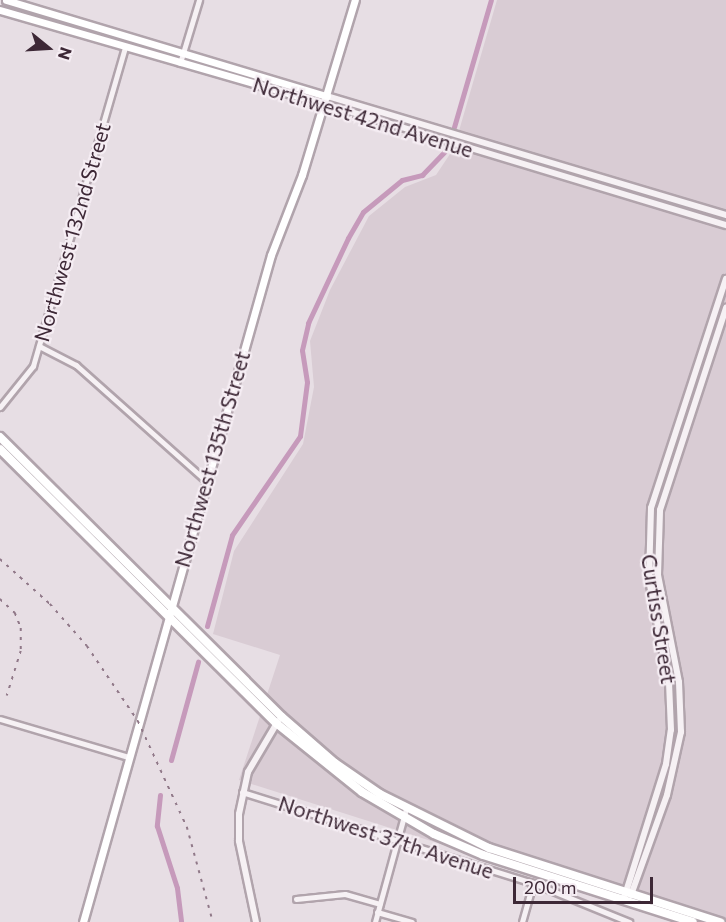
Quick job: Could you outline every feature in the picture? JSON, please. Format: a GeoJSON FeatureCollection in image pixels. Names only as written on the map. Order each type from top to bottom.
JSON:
{"type":"FeatureCollection","features":[{"type":"Feature","properties":{"kind":"main road","name":"Northwest 42nd Avenue"},"geometry":{"type":"LineString","coordinates":[[6,0],[327,96]]}},
{"type":"Feature","properties":{"kind":"main road","name":"Northwest 135th Street"},"geometry":{"type":"LineString","coordinates":[[83,922],[167,615],[271,255],[325,104],[355,0]]}},
{"type":"Feature","properties":{"kind":"main road","name":"Northwest 42nd Avenue"},"geometry":{"type":"LineString","coordinates":[[0,10],[325,104]]}},
{"type":"Feature","properties":{"kind":"main road"},"geometry":{"type":"LineString","coordinates":[[125,47],[129,36]]}},
{"type":"Feature","properties":{"kind":"main road"},"geometry":{"type":"LineString","coordinates":[[0,437],[170,606],[279,720]]}},
{"type":"Feature","properties":{"kind":"main road"},"geometry":{"type":"LineString","coordinates":[[0,449],[167,615],[334,773],[483,855],[720,922]]}},
{"type":"Feature","properties":{"kind":"main road"},"geometry":{"type":"LineString","coordinates":[[627,896],[693,922]]}},
{"type":"Feature","properties":{"kind":"street"},"geometry":{"type":"LineString","coordinates":[[180,63],[199,0]]}},
{"type":"Feature","properties":{"kind":"street","name":"Northwest 132nd Street"},"geometry":{"type":"LineString","coordinates":[[0,407],[33,366],[125,47]]}},
{"type":"Feature","properties":{"kind":"street","name":"Northwest 42nd Avenue"},"geometry":{"type":"LineString","coordinates":[[327,96],[726,215]]}},
{"type":"Feature","properties":{"kind":"street","name":"Northwest 42nd Avenue"},"geometry":{"type":"LineString","coordinates":[[325,104],[726,225]]}},
{"type":"Feature","properties":{"kind":"street"},"geometry":{"type":"LineString","coordinates":[[458,144],[461,136]]}},
{"type":"Feature","properties":{"kind":"street"},"geometry":{"type":"LineString","coordinates":[[602,188],[604,179]]}},
{"type":"Feature","properties":{"kind":"street","name":"Curtiss Street"},"geometry":{"type":"LineString","coordinates":[[627,896],[670,745],[669,683],[648,561],[654,496],[726,279]]}},
{"type":"Feature","properties":{"kind":"street"},"geometry":{"type":"LineString","coordinates":[[717,307],[726,309]]}},
{"type":"Feature","properties":{"kind":"street","name":"Curtiss Street"},"geometry":{"type":"LineString","coordinates":[[627,896],[677,759],[680,691],[657,561],[663,499],[726,309]]}},
{"type":"Feature","properties":{"kind":"street"},"geometry":{"type":"LineString","coordinates":[[39,346],[76,365],[206,481]]}},
{"type":"Feature","properties":{"kind":"street"},"geometry":{"type":"LineString","coordinates":[[648,561],[657,561]]}},
{"type":"Feature","properties":{"kind":"street"},"geometry":{"type":"LineString","coordinates":[[0,719],[128,757]]}},
{"type":"Feature","properties":{"kind":"street"},"geometry":{"type":"LineString","coordinates":[[256,922],[239,841],[242,792],[262,742],[279,720]]}},
{"type":"Feature","properties":{"kind":"street"},"geometry":{"type":"LineString","coordinates":[[670,745],[677,759]]}},
{"type":"Feature","properties":{"kind":"street","name":"Northwest 37th Avenue"},"geometry":{"type":"LineString","coordinates":[[242,792],[533,884],[629,922]]}},
{"type":"Feature","properties":{"kind":"street"},"geometry":{"type":"LineString","coordinates":[[375,922],[405,814]]}},
{"type":"Feature","properties":{"kind":"street"},"geometry":{"type":"LineString","coordinates":[[522,922],[533,884]]}},
{"type":"Feature","properties":{"kind":"street"},"geometry":{"type":"LineString","coordinates":[[296,899],[345,894],[380,904]]}},
{"type":"Feature","properties":{"kind":"street"},"geometry":{"type":"LineString","coordinates":[[377,912],[412,922]]}},
{"type":"Feature","properties":{"kind":"shaded area"},"geometry":{"type":"Polygon","coordinates":[[[497,0],[726,0],[726,922],[687,922],[239,780],[280,655],[213,634],[234,551],[303,444],[314,387],[310,341],[330,290],[369,216],[405,187],[436,175],[454,148],[497,0]]]}},
{"type":"Feature","properties":{"kind":"waterway"},"geometry":{"type":"LineString","coordinates":[[454,127],[491,0]]}},
{"type":"Feature","properties":{"kind":"waterway"},"geometry":{"type":"LineString","coordinates":[[207,626],[232,535],[300,436],[307,382],[302,350],[308,323],[348,238],[363,212],[402,180],[422,175],[446,150]]}},
{"type":"Feature","properties":{"kind":"waterway"},"geometry":{"type":"LineString","coordinates":[[171,760],[198,662]]}},
{"type":"Feature","properties":{"kind":"waterway"},"geometry":{"type":"LineString","coordinates":[[160,795],[157,826],[177,888],[181,922]]}},
{"type":"Feature","properties":{"kind":"railway"},"geometry":{"type":"LineString","coordinates":[[0,559],[50,604],[87,646],[138,721],[187,827],[213,922]]}},
{"type":"Feature","properties":{"kind":"railway"},"geometry":{"type":"LineString","coordinates":[[0,599],[15,613],[21,628],[21,651],[7,696]]}}]}
